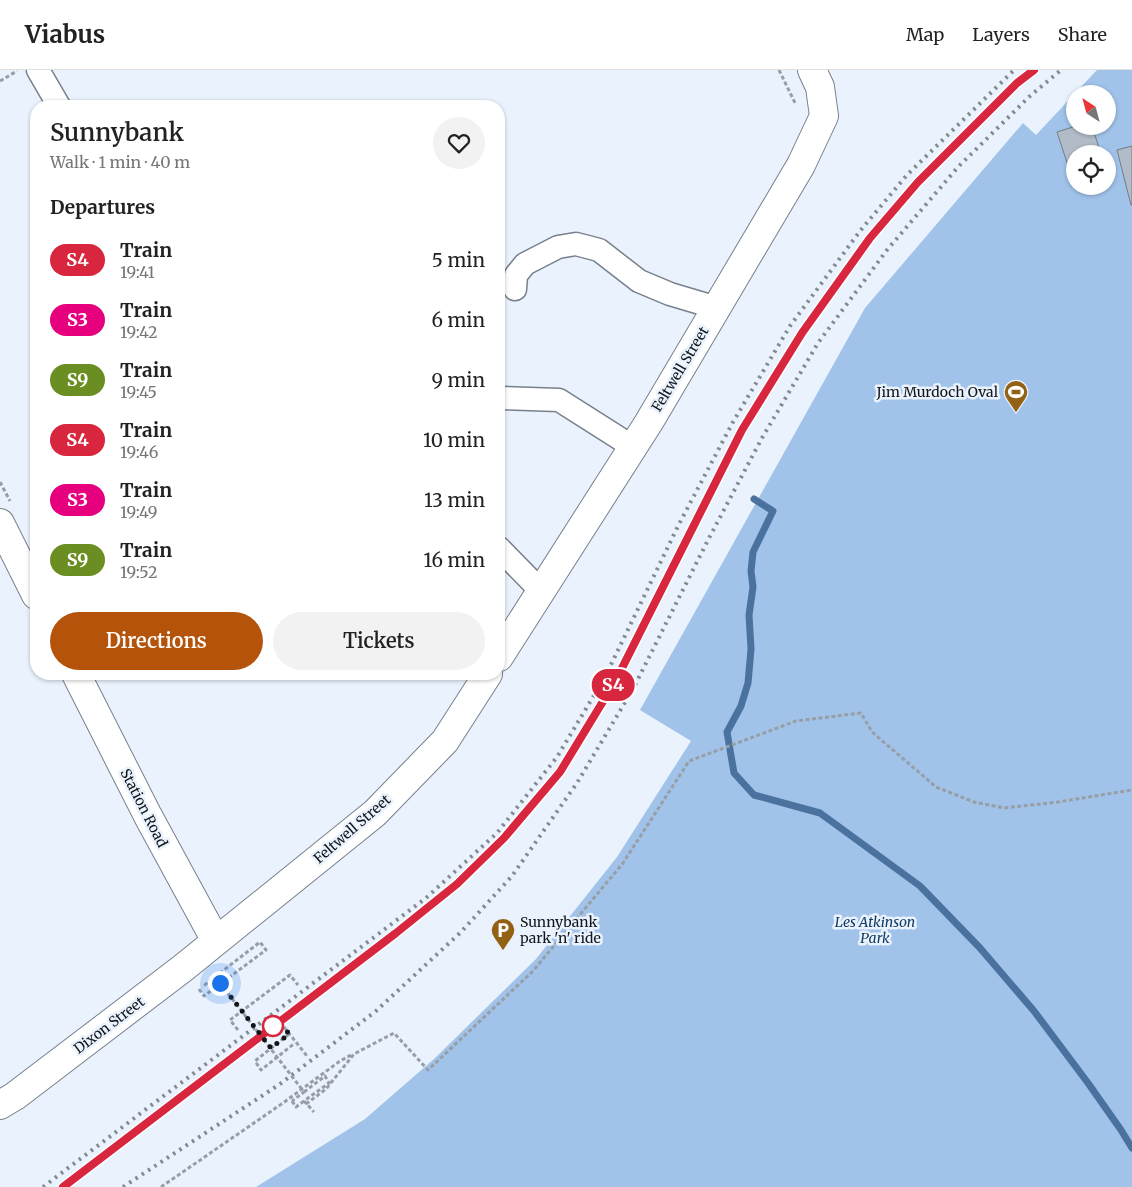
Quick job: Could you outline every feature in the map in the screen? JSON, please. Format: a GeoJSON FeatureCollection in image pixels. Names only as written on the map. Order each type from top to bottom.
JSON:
{"type":"FeatureCollection","features":[{"type":"Feature","properties":{"kind":"street"},"geometry":{"type":"LineString","coordinates":[[38,70],[56,100]]}},
{"type":"Feature","properties":{"kind":"street","name":"Feltwell Street"},"geometry":{"type":"LineString","coordinates":[[505,647],[633,448],[801,165],[824,116],[820,87],[812,70]]}},
{"type":"Feature","properties":{"kind":"street"},"geometry":{"type":"LineString","coordinates":[[514,289],[516,274],[525,264],[558,247],[576,244],[599,250],[639,281],[670,294],[717,308]]}},
{"type":"Feature","properties":{"kind":"street"},"geometry":{"type":"LineString","coordinates":[[505,398],[559,400],[633,448]]}},
{"type":"Feature","properties":{"kind":"street"},"geometry":{"type":"LineString","coordinates":[[0,523],[30,583]]}},
{"type":"Feature","properties":{"kind":"street"},"geometry":{"type":"LineString","coordinates":[[505,554],[541,591]]}},
{"type":"Feature","properties":{"kind":"street","name":"Station Road"},"geometry":{"type":"LineString","coordinates":[[79,680],[148,816],[216,941]]}},
{"type":"Feature","properties":{"kind":"street","name":"Feltwell Street"},"geometry":{"type":"LineString","coordinates":[[216,941],[374,813],[445,741],[484,680]]}},
{"type":"Feature","properties":{"kind":"street","name":"Dixon Street"},"geometry":{"type":"LineString","coordinates":[[0,1105],[15,1096],[216,941]]}},
{"type":"Feature","properties":{"kind":"path"},"geometry":{"type":"LineString","coordinates":[[0,80],[20,70]]}},
{"type":"Feature","properties":{"kind":"path"},"geometry":{"type":"LineString","coordinates":[[161,1187],[283,1103],[340,1060],[394,1033],[428,1070],[533,971],[623,863],[689,761],[796,721],[861,713],[872,732],[936,787],[974,802],[1004,808],[1058,802],[1132,790]]}},
{"type":"Feature","properties":{"kind":"path"},"geometry":{"type":"LineString","coordinates":[[199,989],[204,996],[266,950],[260,942],[216,977]]}},
{"type":"Feature","properties":{"kind":"path"},"geometry":{"type":"LineString","coordinates":[[238,1030],[230,1020],[290,974],[298,984]]}},
{"type":"Feature","properties":{"kind":"path"},"geometry":{"type":"LineString","coordinates":[[220,983],[304,1092]]}},
{"type":"Feature","properties":{"kind":"path"},"geometry":{"type":"LineString","coordinates":[[284,1027],[307,1056]]}},
{"type":"Feature","properties":{"kind":"path"},"geometry":{"type":"LineString","coordinates":[[289,1034],[255,1061],[261,1070],[296,1042]]}},
{"type":"Feature","properties":{"kind":"path"},"geometry":{"type":"LineString","coordinates":[[305,1102],[329,1083],[324,1076],[292,1101],[296,1107],[305,1102],[326,1089],[354,1054]]}},
{"type":"Feature","properties":{"kind":"path"},"geometry":{"type":"LineString","coordinates":[[305,1102],[314,1112]]}},
{"type":"Feature","properties":{"kind":"green space","name":"Les Atkinson Park"},"geometry":{"type":"Polygon","coordinates":[[[1097,70],[1132,70],[1132,1187],[256,1187],[365,1119],[434,1059],[536,959],[617,857],[691,741],[640,710],[865,308],[1023,123],[1036,135],[1066,103],[1066,135],[1116,135],[1116,85],[1083,85],[1097,70]]]}},
{"type":"Feature","properties":{"kind":"building"},"geometry":{"type":"Polygon","coordinates":[[[1066,129],[1066,135],[1095,135],[1098,145],[1066,145],[1066,160],[1057,132],[1066,129]]]}},
{"type":"Feature","properties":{"kind":"building"},"geometry":{"type":"Polygon","coordinates":[[[1132,146],[1132,205],[1131,205],[1117,150],[1132,146]]]}},
{"type":"Feature","properties":{"kind":"waterway"},"geometry":{"type":"LineString","coordinates":[[754,499],[773,511],[753,552],[751,571],[753,587],[749,615],[751,649],[748,683],[741,706],[727,732],[734,773],[754,795],[820,813],[920,886],[980,948],[1034,1011],[1088,1083],[1132,1148]]}},
{"type":"Feature","properties":{"kind":"railway"},"geometry":{"type":"LineString","coordinates":[[43,1187],[426,898],[497,833],[557,757],[605,677],[678,526],[733,422],[790,326],[860,231],[907,175],[1014,70]]}},
{"type":"Feature","properties":{"kind":"railway"},"geometry":{"type":"LineString","coordinates":[[63,1187],[396,933],[457,884],[504,839],[560,772],[616,680],[742,430],[802,333],[870,238],[917,182],[1017,83],[1034,70]]}},
{"type":"Feature","properties":{"kind":"railway"},"geometry":{"type":"LineString","coordinates":[[123,1187],[280,1084],[376,1011],[461,932],[512,876],[577,783],[633,689],[762,438],[818,343],[887,250],[958,167],[1030,96],[1061,70]]}},
{"type":"Feature","properties":{"kind":"train","name":"S4"},"geometry":{"type":"LineString","coordinates":[[63,1187],[396,933],[457,884],[504,838],[560,772],[616,680],[742,430],[802,333],[870,238],[918,182],[1017,83],[1034,70]]}},
{"type":"Feature","properties":{"kind":"place","name":"Jim Murdoch Oval"},"geometry":{"type":"Point","coordinates":[1016,413]}},
{"type":"Feature","properties":{"kind":"place","name":"Sunnybank park 'n' ride"},"geometry":{"type":"Point","coordinates":[503,951]}},
{"type":"Feature","properties":{"kind":"route"},"geometry":{"type":"LineString","coordinates":[[220,983],[271,1048],[289,1034],[284,1027],[273,1026]]}}]}
